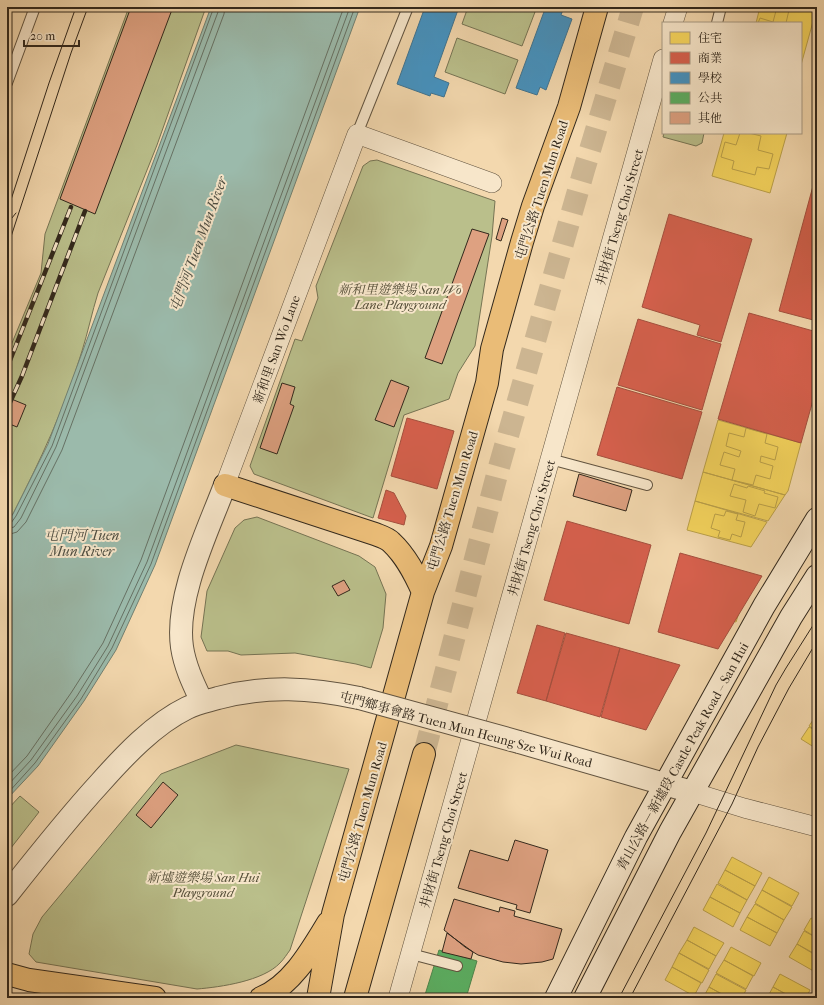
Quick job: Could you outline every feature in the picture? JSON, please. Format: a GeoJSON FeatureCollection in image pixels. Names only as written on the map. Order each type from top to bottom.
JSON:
{"type":"FeatureCollection","features":[{"type":"Feature","properties":{"kind":"highway","name":"屯門公路 Tuen Mun Road"},"geometry":{"type":"LineString","coordinates":[[318,998],[333,914],[423,592],[441,546],[487,383],[492,348],[522,242],[533,206],[569,107],[598,7]]}},
{"type":"Feature","properties":{"kind":"highway"},"geometry":{"type":"LineString","coordinates":[[226,486],[375,534],[390,541],[416,575],[423,592]]}},
{"type":"Feature","properties":{"kind":"highway"},"geometry":{"type":"LineString","coordinates":[[356,998],[424,754]]}},
{"type":"Feature","properties":{"kind":"highway"},"geometry":{"type":"LineString","coordinates":[[261,998],[271,994],[289,978],[316,943],[333,914]]}},
{"type":"Feature","properties":{"kind":"highway"},"geometry":{"type":"LineString","coordinates":[[7,974],[29,980],[155,998]]}},
{"type":"Feature","properties":{"kind":"main road","name":"新和里 San Wo Lane"},"geometry":{"type":"LineString","coordinates":[[202,702],[187,666],[182,648],[181,628],[183,605],[196,562],[226,486]]}},
{"type":"Feature","properties":{"kind":"main road","name":"青山公路－新墟段 Castle Peak Road – San Hui"},"geometry":{"type":"LineString","coordinates":[[556,998],[629,850],[764,606],[817,519]]}},
{"type":"Feature","properties":{"kind":"main road","name":"青山公路－新墟段 Castle Peak Road – San Hui"},"geometry":{"type":"LineString","coordinates":[[585,998],[692,792],[817,576]]}},
{"type":"Feature","properties":{"kind":"main road","name":"屯門鄉事會路 Tuen Mun Heung Sze Wui Road"},"geometry":{"type":"LineString","coordinates":[[7,895],[48,842],[124,756],[166,721],[186,709],[202,702],[231,695],[276,689],[314,690],[359,698],[692,792]]}},
{"type":"Feature","properties":{"kind":"street"},"geometry":{"type":"LineString","coordinates":[[673,22],[678,7]]}},
{"type":"Feature","properties":{"kind":"street","name":"井財街 Tseng Choi Street"},"geometry":{"type":"LineString","coordinates":[[398,998],[662,63]]}},
{"type":"Feature","properties":{"kind":"street"},"geometry":{"type":"LineString","coordinates":[[357,134],[492,183]]}},
{"type":"Feature","properties":{"kind":"street","name":"新和里 San Wo Lane"},"geometry":{"type":"LineString","coordinates":[[226,486],[357,134]]}},
{"type":"Feature","properties":{"kind":"street"},"geometry":{"type":"LineString","coordinates":[[692,792],[744,808],[817,827]]}},
{"type":"Feature","properties":{"kind":"lane"},"geometry":{"type":"LineString","coordinates":[[7,83],[35,7]]}},
{"type":"Feature","properties":{"kind":"lane"},"geometry":{"type":"LineString","coordinates":[[357,134],[408,7]]}},
{"type":"Feature","properties":{"kind":"lane"},"geometry":{"type":"LineString","coordinates":[[717,22],[721,7]]}},
{"type":"Feature","properties":{"kind":"lane"},"geometry":{"type":"LineString","coordinates":[[550,459],[647,485]]}},
{"type":"Feature","properties":{"kind":"lane"},"geometry":{"type":"LineString","coordinates":[[411,954],[456,966]]}},
{"type":"Feature","properties":{"kind":"green space"},"geometry":{"type":"Polygon","coordinates":[[[129,7],[206,7],[157,145],[98,293],[84,344],[68,393],[33,474],[13,514],[7,522],[7,355],[41,273],[45,234],[129,7]]]}},
{"type":"Feature","properties":{"kind":"green space"},"geometry":{"type":"Polygon","coordinates":[[[468,7],[521,7],[535,12],[522,46],[462,24],[468,7]]]}},
{"type":"Feature","properties":{"kind":"green space"},"geometry":{"type":"Polygon","coordinates":[[[457,38],[518,60],[505,94],[445,72],[457,38]]]}},
{"type":"Feature","properties":{"kind":"green space"},"geometry":{"type":"Polygon","coordinates":[[[664,134],[704,134],[702,143],[696,146],[663,137],[664,134]]]}},
{"type":"Feature","properties":{"kind":"green space","name":"新和里遊樂場 San Wo Lane Playground"},"geometry":{"type":"Polygon","coordinates":[[[377,160],[495,201],[492,236],[475,346],[458,373],[449,399],[404,415],[373,518],[254,474],[250,466],[295,339],[302,341],[318,298],[316,286],[363,166],[370,161],[377,160]]]}},
{"type":"Feature","properties":{"kind":"green space"},"geometry":{"type":"Polygon","coordinates":[[[257,517],[359,556],[375,567],[386,594],[383,628],[371,668],[295,653],[241,655],[228,651],[207,651],[201,637],[207,591],[235,528],[244,520],[257,517]]]}},
{"type":"Feature","properties":{"kind":"green space","name":"新墟遊樂場 San Hui Playground"},"geometry":{"type":"Polygon","coordinates":[[[236,745],[349,769],[290,950],[281,961],[273,969],[253,979],[218,987],[197,989],[36,962],[29,954],[33,934],[42,917],[161,774],[236,745]]]}},
{"type":"Feature","properties":{"kind":"green space"},"geometry":{"type":"Polygon","coordinates":[[[20,796],[39,812],[7,853],[7,810],[20,796]]]}},
{"type":"Feature","properties":{"kind":"water","name":"屯門河 Tuen Mun River"},"geometry":{"type":"Polygon","coordinates":[[[211,7],[360,7],[155,565],[116,650],[84,701],[38,766],[7,799],[7,522],[13,514],[48,444],[211,7]]]}},
{"type":"Feature","properties":{"kind":"building: 住宅"},"geometry":{"type":"Polygon","coordinates":[[[760,7],[817,7],[802,61],[802,22],[756,22],[760,7]]]}},
{"type":"Feature","properties":{"kind":"building: 住宅"},"geometry":{"type":"Polygon","coordinates":[[[777,7],[789,10],[786,22],[773,22],[777,7]]]}},
{"type":"Feature","properties":{"kind":"building: 住宅"},"geometry":{"type":"Polygon","coordinates":[[[760,18],[773,22],[758,22],[760,18]]]}},
{"type":"Feature","properties":{"kind":"building: 住宅"},"geometry":{"type":"Polygon","coordinates":[[[724,134],[787,134],[770,193],[712,176],[724,134]]]}},
{"type":"Feature","properties":{"kind":"building: 住宅"},"geometry":{"type":"Polygon","coordinates":[[[740,134],[753,134],[761,136],[758,150],[773,154],[769,169],[757,167],[755,175],[732,169],[734,161],[721,157],[725,142],[736,145],[740,134]]]}},
{"type":"Feature","properties":{"kind":"building: 住宅"},"geometry":{"type":"Polygon","coordinates":[[[812,193],[817,194],[817,213],[807,210],[812,193]]]}},
{"type":"Feature","properties":{"kind":"building: 住宅"},"geometry":{"type":"Polygon","coordinates":[[[801,234],[817,238],[817,256],[796,251],[801,234]]]}},
{"type":"Feature","properties":{"kind":"building: 住宅"},"geometry":{"type":"Polygon","coordinates":[[[676,264],[704,272],[701,285],[694,283],[692,290],[718,297],[714,311],[696,306],[691,321],[678,317],[683,302],[678,301],[673,316],[660,312],[664,297],[647,292],[651,278],[677,285],[678,278],[673,277],[676,264]]]}},
{"type":"Feature","properties":{"kind":"building: 住宅"},"geometry":{"type":"Polygon","coordinates":[[[766,333],[777,336],[774,349],[781,350],[784,337],[796,340],[793,350],[806,353],[803,364],[790,361],[789,367],[802,371],[799,382],[786,378],[782,390],[771,387],[775,371],[768,369],[764,385],[753,382],[756,370],[742,367],[745,356],[759,359],[760,353],[747,349],[750,338],[763,342],[766,333]]]}},
{"type":"Feature","properties":{"kind":"building: 住宅"},"geometry":{"type":"Polygon","coordinates":[[[678,336],[693,340],[689,353],[703,357],[699,371],[685,367],[684,370],[698,375],[693,389],[680,385],[676,397],[662,393],[665,381],[643,374],[647,360],[670,366],[671,362],[648,356],[653,341],[675,348],[678,336]]]}},
{"type":"Feature","properties":{"kind":"building: 住宅"},"geometry":{"type":"Polygon","coordinates":[[[624,411],[684,429],[680,442],[667,439],[660,461],[646,457],[649,446],[644,444],[641,455],[626,451],[633,429],[620,425],[624,411]]]}},
{"type":"Feature","properties":{"kind":"building: 住宅"},"geometry":{"type":"Polygon","coordinates":[[[718,420],[801,443],[788,491],[785,495],[703,472],[718,420]]]}},
{"type":"Feature","properties":{"kind":"building: 住宅"},"geometry":{"type":"Polygon","coordinates":[[[746,428],[767,434],[765,443],[778,447],[775,460],[761,456],[760,462],[773,466],[770,479],[756,475],[753,485],[732,480],[735,469],[720,465],[724,452],[739,457],[741,451],[726,446],[729,433],[744,437],[746,428]]]}},
{"type":"Feature","properties":{"kind":"building: 住宅"},"geometry":{"type":"Polygon","coordinates":[[[703,472],[785,495],[768,521],[695,501],[703,472]]]}},
{"type":"Feature","properties":{"kind":"building: 住宅"},"geometry":{"type":"Polygon","coordinates":[[[734,484],[765,491],[764,493],[778,497],[775,508],[759,504],[755,516],[743,512],[746,500],[730,496],[734,484]]]}},
{"type":"Feature","properties":{"kind":"building: 住宅"},"geometry":{"type":"Polygon","coordinates":[[[695,501],[767,522],[751,547],[687,530],[695,501]]]}},
{"type":"Feature","properties":{"kind":"building: 住宅"},"geometry":{"type":"Polygon","coordinates":[[[726,511],[738,514],[736,520],[745,522],[741,537],[732,534],[730,540],[718,537],[720,531],[711,528],[715,514],[724,516],[726,511]]]}},
{"type":"Feature","properties":{"kind":"building: 住宅"},"geometry":{"type":"Polygon","coordinates":[[[587,544],[603,549],[600,560],[603,561],[606,550],[622,555],[617,571],[632,575],[629,588],[614,584],[608,601],[593,597],[597,584],[593,583],[589,596],[573,591],[578,574],[564,570],[568,557],[582,561],[587,544]]]}},
{"type":"Feature","properties":{"kind":"building: 住宅"},"geometry":{"type":"Polygon","coordinates":[[[708,561],[720,565],[715,583],[721,585],[727,567],[739,571],[734,589],[746,592],[742,605],[725,601],[724,605],[740,610],[736,622],[725,619],[721,634],[708,630],[712,615],[706,614],[702,628],[689,625],[693,610],[681,606],[685,593],[701,598],[702,594],[686,589],[690,576],[702,579],[708,561]]]}},
{"type":"Feature","properties":{"kind":"building: 住宅"},"geometry":{"type":"Polygon","coordinates":[[[531,652],[546,656],[543,667],[550,668],[546,683],[540,681],[537,691],[521,686],[531,652]]]}},
{"type":"Feature","properties":{"kind":"building: 住宅"},"geometry":{"type":"Polygon","coordinates":[[[573,652],[586,655],[584,664],[589,665],[592,657],[604,660],[601,673],[611,676],[608,688],[597,685],[593,702],[580,698],[585,682],[579,680],[574,696],[561,693],[566,677],[555,673],[559,661],[570,664],[573,652]]]}},
{"type":"Feature","properties":{"kind":"building: 住宅"},"geometry":{"type":"Polygon","coordinates":[[[641,660],[654,664],[648,685],[663,689],[659,704],[644,699],[638,719],[625,715],[628,704],[613,700],[616,687],[632,691],[633,687],[618,682],[622,669],[637,674],[641,660]]]}},
{"type":"Feature","properties":{"kind":"building: 住宅"},"geometry":{"type":"Polygon","coordinates":[[[817,714],[817,731],[809,726],[817,714]]]}},
{"type":"Feature","properties":{"kind":"building: 住宅"},"geometry":{"type":"Polygon","coordinates":[[[809,727],[817,731],[817,749],[801,739],[809,727]]]}},
{"type":"Feature","properties":{"kind":"building: 住宅"},"geometry":{"type":"Polygon","coordinates":[[[732,857],[762,873],[755,886],[725,870],[732,857]]]}},
{"type":"Feature","properties":{"kind":"building: 住宅"},"geometry":{"type":"Polygon","coordinates":[[[725,870],[755,886],[747,900],[718,883],[725,870]]]}},
{"type":"Feature","properties":{"kind":"building: 住宅"},"geometry":{"type":"Polygon","coordinates":[[[769,877],[799,893],[792,906],[762,890],[769,877]]]}},
{"type":"Feature","properties":{"kind":"building: 住宅"},"geometry":{"type":"Polygon","coordinates":[[[717,884],[747,900],[740,913],[710,897],[717,884]]]}},
{"type":"Feature","properties":{"kind":"building: 住宅"},"geometry":{"type":"Polygon","coordinates":[[[762,890],[792,907],[784,920],[755,903],[762,890]]]}},
{"type":"Feature","properties":{"kind":"building: 住宅"},"geometry":{"type":"Polygon","coordinates":[[[710,897],[740,913],[733,927],[703,910],[710,897]]]}},
{"type":"Feature","properties":{"kind":"building: 住宅"},"geometry":{"type":"Polygon","coordinates":[[[755,904],[784,920],[777,933],[747,917],[755,904]]]}},
{"type":"Feature","properties":{"kind":"building: 住宅"},"geometry":{"type":"Polygon","coordinates":[[[747,917],[777,933],[770,946],[740,930],[747,917]]]}},
{"type":"Feature","properties":{"kind":"building: 住宅"},"geometry":{"type":"Polygon","coordinates":[[[811,918],[817,921],[817,938],[804,930],[811,918]]]}},
{"type":"Feature","properties":{"kind":"building: 住宅"},"geometry":{"type":"Polygon","coordinates":[[[694,927],[724,943],[716,956],[687,940],[694,927]]]}},
{"type":"Feature","properties":{"kind":"building: 住宅"},"geometry":{"type":"Polygon","coordinates":[[[804,931],[817,938],[817,955],[797,944],[804,931]]]}},
{"type":"Feature","properties":{"kind":"building: 住宅"},"geometry":{"type":"Polygon","coordinates":[[[687,940],[716,956],[709,969],[679,953],[687,940]]]}},
{"type":"Feature","properties":{"kind":"building: 住宅"},"geometry":{"type":"Polygon","coordinates":[[[797,944],[817,956],[817,973],[789,957],[797,944]]]}},
{"type":"Feature","properties":{"kind":"building: 住宅"},"geometry":{"type":"Polygon","coordinates":[[[731,947],[761,963],[754,976],[724,960],[731,947]]]}},
{"type":"Feature","properties":{"kind":"building: 住宅"},"geometry":{"type":"Polygon","coordinates":[[[679,953],[709,970],[702,983],[672,967],[679,953]]]}},
{"type":"Feature","properties":{"kind":"building: 住宅"},"geometry":{"type":"Polygon","coordinates":[[[724,960],[753,976],[746,989],[716,973],[724,960]]]}},
{"type":"Feature","properties":{"kind":"building: 住宅"},"geometry":{"type":"Polygon","coordinates":[[[672,967],[701,983],[694,996],[665,980],[672,967]]]}},
{"type":"Feature","properties":{"kind":"building: 住宅"},"geometry":{"type":"Polygon","coordinates":[[[716,974],[746,990],[742,998],[729,998],[709,987],[716,974]]]}},
{"type":"Feature","properties":{"kind":"building: 住宅"},"geometry":{"type":"Polygon","coordinates":[[[780,974],[810,990],[806,998],[793,998],[773,987],[780,974]]]}},
{"type":"Feature","properties":{"kind":"building: 住宅"},"geometry":{"type":"Polygon","coordinates":[[[709,987],[729,998],[703,998],[709,987]]]}},
{"type":"Feature","properties":{"kind":"building: 住宅"},"geometry":{"type":"Polygon","coordinates":[[[773,987],[793,998],[767,998],[773,987]]]}},
{"type":"Feature","properties":{"kind":"building: 商業"},"geometry":{"type":"Polygon","coordinates":[[[813,186],[817,187],[817,321],[779,311],[813,186]]]}},
{"type":"Feature","properties":{"kind":"building: 商業"},"geometry":{"type":"Polygon","coordinates":[[[669,214],[752,239],[721,342],[697,335],[700,325],[642,307],[669,214]]]}},
{"type":"Feature","properties":{"kind":"building: 商業"},"geometry":{"type":"Polygon","coordinates":[[[749,313],[817,332],[817,386],[801,443],[718,419],[749,313]]]}},
{"type":"Feature","properties":{"kind":"building: 商業"},"geometry":{"type":"Polygon","coordinates":[[[638,319],[721,344],[702,410],[618,385],[638,319]]]}},
{"type":"Feature","properties":{"kind":"building: 商業"},"geometry":{"type":"Polygon","coordinates":[[[617,387],[702,412],[682,479],[597,455],[617,387]]]}},
{"type":"Feature","properties":{"kind":"building: 商業"},"geometry":{"type":"Polygon","coordinates":[[[407,418],[454,431],[437,489],[391,476],[407,418]]]}},
{"type":"Feature","properties":{"kind":"building: 商業"},"geometry":{"type":"Polygon","coordinates":[[[386,490],[394,493],[406,516],[404,525],[378,518],[386,490]]]}},
{"type":"Feature","properties":{"kind":"building: 商業"},"geometry":{"type":"Polygon","coordinates":[[[567,521],[651,545],[629,624],[544,600],[567,521]]]}},
{"type":"Feature","properties":{"kind":"building: 商業"},"geometry":{"type":"Polygon","coordinates":[[[680,553],[762,576],[718,649],[658,632],[680,553]]]}},
{"type":"Feature","properties":{"kind":"building: 商業"},"geometry":{"type":"Polygon","coordinates":[[[537,625],[565,633],[546,701],[517,693],[537,625]]]}},
{"type":"Feature","properties":{"kind":"building: 商業"},"geometry":{"type":"Polygon","coordinates":[[[566,633],[620,648],[600,717],[546,701],[566,633]]]}},
{"type":"Feature","properties":{"kind":"building: 商業"},"geometry":{"type":"Polygon","coordinates":[[[620,648],[680,665],[646,730],[601,717],[620,648]]]}},
{"type":"Feature","properties":{"kind":"building: 學校"},"geometry":{"type":"Polygon","coordinates":[[[425,7],[459,7],[434,77],[449,83],[444,97],[431,93],[430,96],[397,84],[425,7]]]}},
{"type":"Feature","properties":{"kind":"building: 學校"},"geometry":{"type":"Polygon","coordinates":[[[541,7],[564,7],[561,15],[572,19],[546,90],[540,87],[537,95],[516,88],[545,9],[541,7]]]}},
{"type":"Feature","properties":{"kind":"building: 公共"},"geometry":{"type":"Polygon","coordinates":[[[439,950],[477,961],[466,998],[424,998],[439,950]]]}},
{"type":"Feature","properties":{"kind":"building: 其他"},"geometry":{"type":"Polygon","coordinates":[[[131,7],[173,7],[95,214],[60,199],[131,7]]]}},
{"type":"Feature","properties":{"kind":"building: 其他"},"geometry":{"type":"Polygon","coordinates":[[[502,218],[508,220],[501,241],[496,239],[502,218]]]}},
{"type":"Feature","properties":{"kind":"building: 其他"},"geometry":{"type":"Polygon","coordinates":[[[472,229],[489,234],[442,364],[425,358],[472,229]]]}},
{"type":"Feature","properties":{"kind":"building: 其他"},"geometry":{"type":"Polygon","coordinates":[[[391,380],[409,387],[394,427],[375,420],[391,380]]]}},
{"type":"Feature","properties":{"kind":"building: 其他"},"geometry":{"type":"Polygon","coordinates":[[[282,383],[295,387],[290,404],[294,406],[277,454],[260,448],[282,383]]]}},
{"type":"Feature","properties":{"kind":"building: 其他"},"geometry":{"type":"Polygon","coordinates":[[[9,398],[26,405],[17,427],[7,423],[7,402],[9,398]]]}},
{"type":"Feature","properties":{"kind":"building: 其他"},"geometry":{"type":"Polygon","coordinates":[[[579,474],[632,490],[626,511],[573,496],[579,474]]]}},
{"type":"Feature","properties":{"kind":"building: 其他"},"geometry":{"type":"Polygon","coordinates":[[[344,580],[350,590],[338,596],[332,586],[344,580]]]}},
{"type":"Feature","properties":{"kind":"building: 其他"},"geometry":{"type":"Polygon","coordinates":[[[163,782],[178,795],[151,828],[136,815],[163,782]]]}},
{"type":"Feature","properties":{"kind":"building: 其他"},"geometry":{"type":"Polygon","coordinates":[[[515,840],[548,850],[530,913],[516,909],[517,905],[458,888],[470,850],[508,861],[515,840]]]}},
{"type":"Feature","properties":{"kind":"building: 其他"},"geometry":{"type":"Polygon","coordinates":[[[454,899],[499,912],[500,907],[515,911],[514,916],[562,929],[553,959],[542,962],[521,964],[503,962],[478,955],[465,947],[444,930],[454,899]]]}},
{"type":"Feature","properties":{"kind":"building: 其他"},"geometry":{"type":"Polygon","coordinates":[[[447,933],[473,952],[471,959],[442,952],[447,933]]]}},
{"type":"Feature","properties":{"kind":"tunnel"},"geometry":{"type":"LineString","coordinates":[[424,754],[499,467],[584,170],[633,7]]}},
{"type":"Feature","properties":{"kind":"tram line"},"geometry":{"type":"LineString","coordinates":[[7,212],[49,83],[76,7]]}},
{"type":"Feature","properties":{"kind":"tram line"},"geometry":{"type":"LineString","coordinates":[[7,249],[71,53],[88,7]]}},
{"type":"Feature","properties":{"kind":"tram line"},"geometry":{"type":"LineString","coordinates":[[7,224],[16,213]]}},
{"type":"Feature","properties":{"kind":"tram line"},"geometry":{"type":"LineString","coordinates":[[619,998],[706,833],[776,685],[817,619]]}},
{"type":"Feature","properties":{"kind":"tram line"},"geometry":{"type":"LineString","coordinates":[[630,998],[732,804],[758,747],[789,688],[817,641]]}},
{"type":"Feature","properties":{"kind":"railway"},"geometry":{"type":"LineString","coordinates":[[7,368],[71,207]]}},
{"type":"Feature","properties":{"kind":"railway"},"geometry":{"type":"LineString","coordinates":[[7,409],[22,376],[85,211]]}}]}
